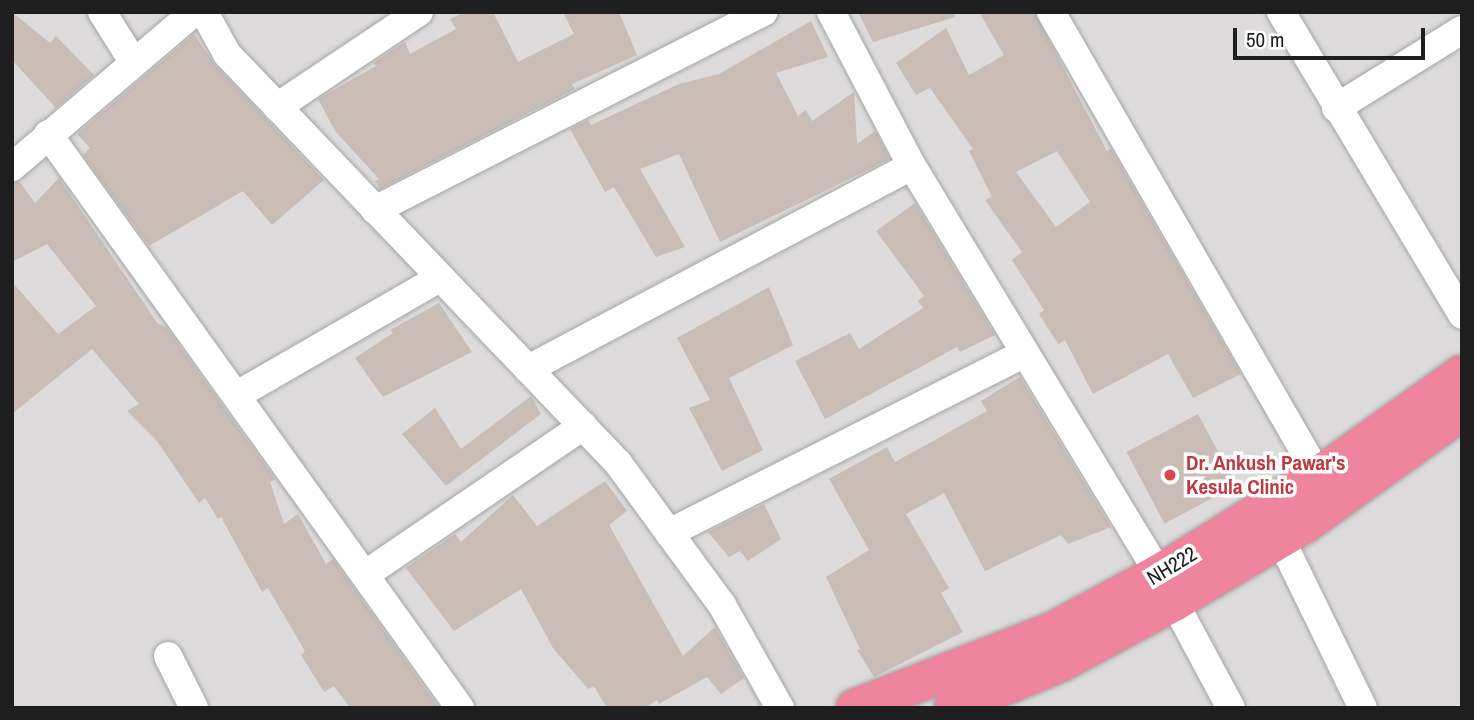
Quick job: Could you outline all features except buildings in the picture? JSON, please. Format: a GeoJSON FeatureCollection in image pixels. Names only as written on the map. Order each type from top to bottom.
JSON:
{"type":"FeatureCollection","features":[{"type":"Feature","properties":{"kind":"highway","name":"NH222"},"geometry":{"type":"LineString","coordinates":[[953,708],[1008,697],[1060,663],[1462,374]]}},
{"type":"Feature","properties":{"kind":"highway","name":"NH222"},"geometry":{"type":"LineString","coordinates":[[855,708],[1167,588],[1280,538],[1462,411]]}},
{"type":"Feature","properties":{"kind":"street"},"geometry":{"type":"LineString","coordinates":[[102,12],[134,63]]}},
{"type":"Feature","properties":{"kind":"street"},"geometry":{"type":"LineString","coordinates":[[12,167],[194,12]]}},
{"type":"Feature","properties":{"kind":"street"},"geometry":{"type":"LineString","coordinates":[[204,12],[226,54],[618,463],[722,605],[780,708]]}},
{"type":"Feature","properties":{"kind":"street"},"geometry":{"type":"LineString","coordinates":[[277,107],[419,12]]}},
{"type":"Feature","properties":{"kind":"street"},"geometry":{"type":"LineString","coordinates":[[375,210],[764,12]]}},
{"type":"Feature","properties":{"kind":"street"},"geometry":{"type":"LineString","coordinates":[[831,12],[912,166],[1167,588],[1231,708]]}},
{"type":"Feature","properties":{"kind":"street"},"geometry":{"type":"LineString","coordinates":[[1051,12],[1318,475]]}},
{"type":"Feature","properties":{"kind":"street"},"geometry":{"type":"LineString","coordinates":[[1281,12],[1462,315]]}},
{"type":"Feature","properties":{"kind":"street"},"geometry":{"type":"LineString","coordinates":[[1336,107],[1462,30]]}},
{"type":"Feature","properties":{"kind":"street"},"geometry":{"type":"LineString","coordinates":[[48,134],[460,708]]}},
{"type":"Feature","properties":{"kind":"street"},"geometry":{"type":"LineString","coordinates":[[528,369],[912,166]]}},
{"type":"Feature","properties":{"kind":"street"},"geometry":{"type":"LineString","coordinates":[[237,394],[440,278]]}},
{"type":"Feature","properties":{"kind":"street"},"geometry":{"type":"LineString","coordinates":[[669,533],[1024,354]]}},
{"type":"Feature","properties":{"kind":"street"},"geometry":{"type":"LineString","coordinates":[[366,574],[583,426]]}},
{"type":"Feature","properties":{"kind":"street"},"geometry":{"type":"LineString","coordinates":[[1280,538],[1363,708]]}},
{"type":"Feature","properties":{"kind":"street"},"geometry":{"type":"LineString","coordinates":[[168,656],[194,708]]}},
{"type":"Feature","properties":{"kind":"shaded area"},"geometry":{"type":"Polygon","coordinates":[[[12,12],[1462,12],[1462,708],[12,708],[12,12]]]}},
{"type":"Feature","properties":{"kind":"place","name":"Dr. Ankush Pawar's Kesula Clinic"},"geometry":{"type":"Point","coordinates":[1170,475]}}]}
